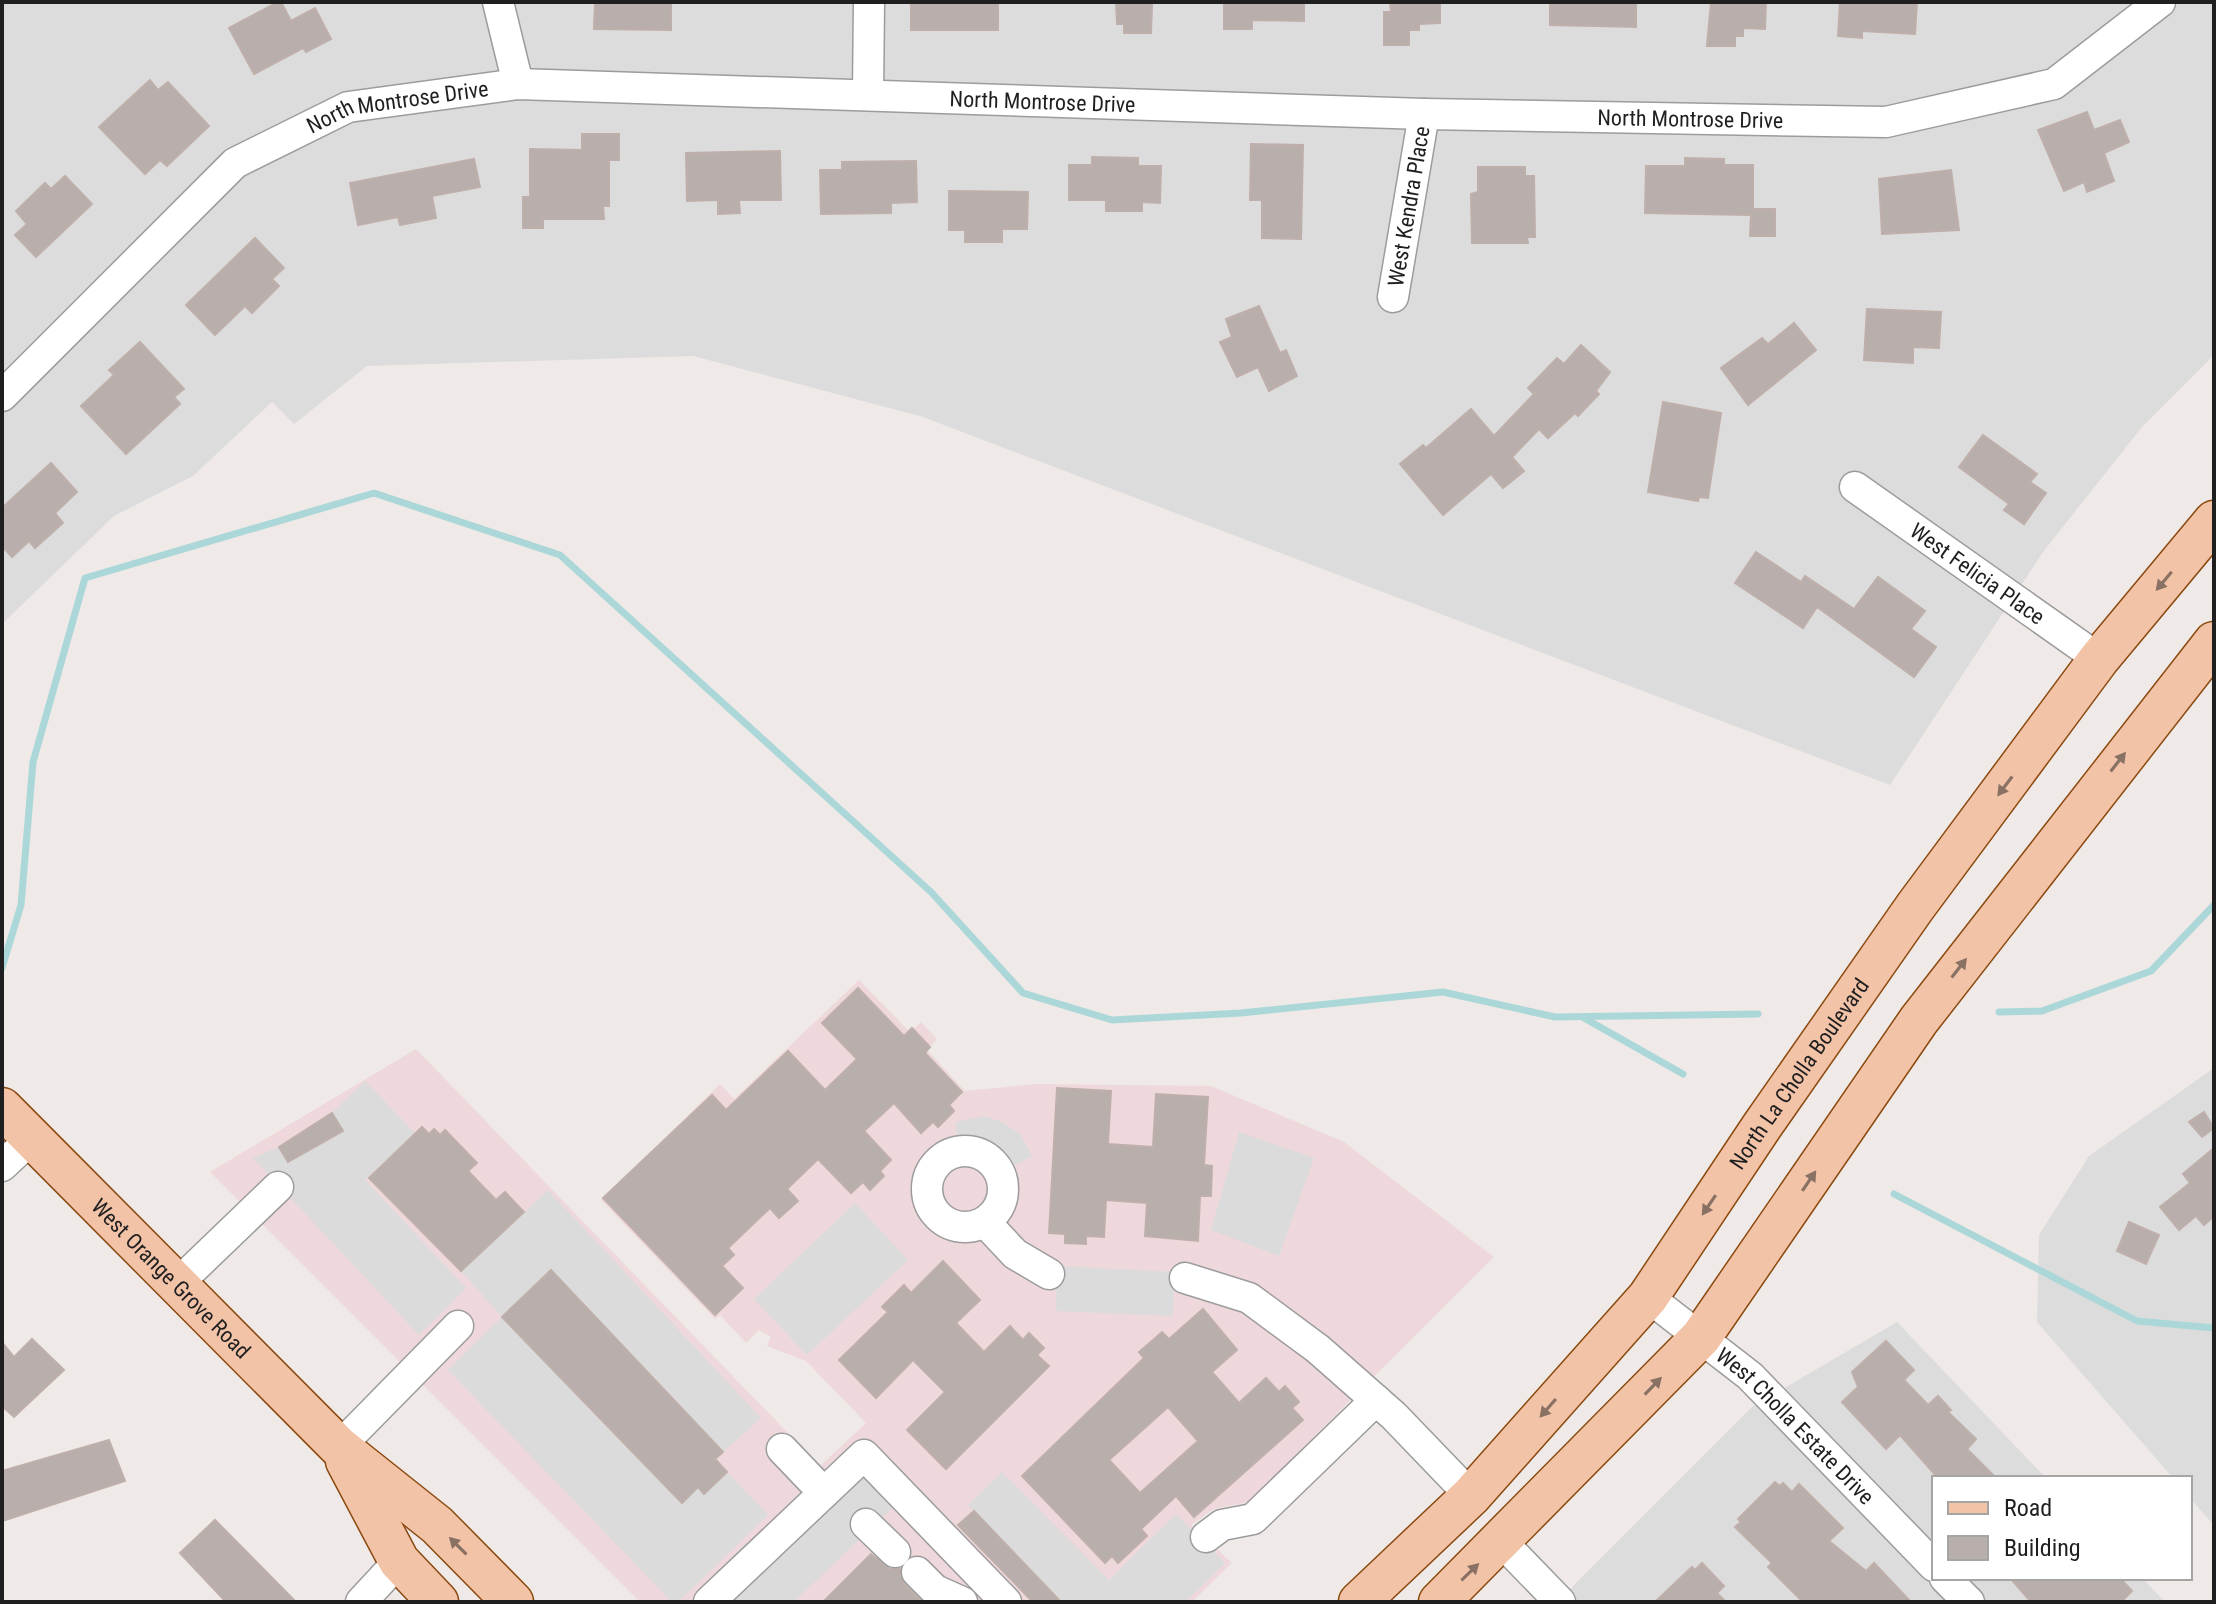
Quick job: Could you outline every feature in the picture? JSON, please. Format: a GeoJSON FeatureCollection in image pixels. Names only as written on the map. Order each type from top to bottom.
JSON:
{"type":"FeatureCollection","features":[{"type":"Feature","properties":{"kind":"main road","name":"North La Cholla Boulevard"},"geometry":{"type":"LineString","coordinates":[[1359,1602],[1471,1496],[1648,1297],[1762,1126],[1906,920],[2099,659],[2214,521]]}},
{"type":"Feature","properties":{"kind":"main road"},"geometry":{"type":"LineString","coordinates":[[1439,1602],[1701,1337],[1919,1020],[2214,642]]}},
{"type":"Feature","properties":{"kind":"main road","name":"West Orange Grove Road"},"geometry":{"type":"LineString","coordinates":[[2,1108],[339,1447],[437,1525],[513,1602]]}},
{"type":"Feature","properties":{"kind":"main road","name":"West Orange Grove Road"},"geometry":{"type":"LineString","coordinates":[[339,1447],[399,1561],[438,1602]]}},
{"type":"Feature","properties":{"kind":"street"},"geometry":{"type":"LineString","coordinates":[[498,2],[518,84]]}},
{"type":"Feature","properties":{"kind":"street"},"geometry":{"type":"LineString","coordinates":[[868,94],[869,2]]}},
{"type":"Feature","properties":{"kind":"street","name":"North Montrose Drive"},"geometry":{"type":"LineString","coordinates":[[2,396],[235,163],[348,107],[518,84],[1424,114],[1886,122],[2054,84],[2160,2]]}},
{"type":"Feature","properties":{"kind":"street","name":"West Kendra Place"},"geometry":{"type":"LineString","coordinates":[[1393,297],[1424,114]]}},
{"type":"Feature","properties":{"kind":"street","name":"West Felicia Place"},"geometry":{"type":"LineString","coordinates":[[1855,487],[2099,659]]}},
{"type":"Feature","properties":{"kind":"street"},"geometry":{"type":"LineString","coordinates":[[2,1166],[31,1139]]}},
{"type":"Feature","properties":{"kind":"street"},"geometry":{"type":"LineString","coordinates":[[176,1285],[278,1187]]}},
{"type":"Feature","properties":{"kind":"street"},"geometry":{"type":"LineString","coordinates":[[985,1222],[1015,1254],[1049,1274]]}},
{"type":"Feature","properties":{"kind":"street"},"geometry":{"type":"LineString","coordinates":[[1185,1278],[1249,1298],[1318,1349],[1376,1400],[1471,1496]]}},
{"type":"Feature","properties":{"kind":"street","name":"West Cholla Estate Drive"},"geometry":{"type":"LineString","coordinates":[[1648,1297],[1750,1376],[1932,1564]]}},
{"type":"Feature","properties":{"kind":"street"},"geometry":{"type":"LineString","coordinates":[[339,1447],[458,1326]]}},
{"type":"Feature","properties":{"kind":"street"},"geometry":{"type":"LineString","coordinates":[[1206,1537],[1222,1525],[1253,1519],[1376,1400]]}},
{"type":"Feature","properties":{"kind":"street"},"geometry":{"type":"LineString","coordinates":[[782,1449],[824,1493]]}},
{"type":"Feature","properties":{"kind":"street"},"geometry":{"type":"LineString","coordinates":[[709,1602],[864,1455],[1006,1602]]}},
{"type":"Feature","properties":{"kind":"street"},"geometry":{"type":"LineString","coordinates":[[866,1524],[895,1552]]}},
{"type":"Feature","properties":{"kind":"street"},"geometry":{"type":"LineString","coordinates":[[1501,1541],[1560,1602]]}},
{"type":"Feature","properties":{"kind":"street"},"geometry":{"type":"LineString","coordinates":[[361,1602],[399,1561]]}},
{"type":"Feature","properties":{"kind":"street"},"geometry":{"type":"LineString","coordinates":[[917,1572],[935,1590],[962,1602]]}},
{"type":"Feature","properties":{"kind":"street"},"geometry":{"type":"LineString","coordinates":[[1947,1580],[1969,1602]]}},
{"type":"Feature","properties":{"kind":"shaded area"},"geometry":{"type":"Polygon","coordinates":[[[2,2],[2214,2],[2214,355],[2142,427],[2043,552],[1890,785],[923,417],[693,356],[367,366],[294,424],[272,402],[193,476],[114,516],[2,624],[2,2]]]}},
{"type":"Feature","properties":{"kind":"shaded area"},"geometry":{"type":"Polygon","coordinates":[[[859,980],[910,1032],[921,1022],[937,1039],[927,1050],[965,1091],[1036,1084],[1211,1086],[1344,1142],[1494,1257],[1248,1502],[1214,1509],[1191,1525],[1232,1563],[1192,1602],[640,1602],[210,1172],[416,1049],[820,1466],[866,1423],[806,1361],[767,1346],[771,1337],[759,1330],[746,1343],[720,1315],[715,1319],[601,1200],[720,1084],[734,1099],[859,980]]]}},
{"type":"Feature","properties":{"kind":"shaded area"},"geometry":{"type":"Polygon","coordinates":[[[2214,1068],[2214,1525],[2192,1500],[2192,1476],[2171,1476],[2037,1322],[2039,1235],[2089,1156],[2214,1068]]]}},
{"type":"Feature","properties":{"kind":"shaded area"},"geometry":{"type":"Polygon","coordinates":[[[365,1081],[415,1133],[365,1180],[466,1288],[419,1335],[253,1158],[279,1147],[332,1113],[365,1081]]]}},
{"type":"Feature","properties":{"kind":"shaded area"},"geometry":{"type":"Polygon","coordinates":[[[984,1116],[1002,1122],[1021,1135],[1032,1156],[1008,1169],[986,1145],[969,1141],[957,1143],[956,1122],[984,1116]]]}},
{"type":"Feature","properties":{"kind":"shaded area"},"geometry":{"type":"Polygon","coordinates":[[[1239,1132],[1314,1158],[1279,1256],[1211,1230],[1239,1132]]]}},
{"type":"Feature","properties":{"kind":"shaded area"},"geometry":{"type":"Polygon","coordinates":[[[548,1190],[761,1418],[723,1452],[551,1271],[502,1316],[704,1493],[727,1472],[768,1515],[678,1602],[672,1602],[448,1370],[502,1317],[461,1271],[548,1190]]]}},
{"type":"Feature","properties":{"kind":"shaded area"},"geometry":{"type":"Polygon","coordinates":[[[855,1203],[908,1260],[807,1355],[754,1299],[855,1203]]]}},
{"type":"Feature","properties":{"kind":"shaded area"},"geometry":{"type":"Polygon","coordinates":[[[1056,1266],[1175,1272],[1173,1316],[1056,1311],[1056,1266]]]}},
{"type":"Feature","properties":{"kind":"shaded area"},"geometry":{"type":"Polygon","coordinates":[[[1897,1322],[2044,1476],[1932,1476],[1932,1580],[2144,1580],[2165,1602],[1557,1602],[1752,1407],[1897,1322]]]}},
{"type":"Feature","properties":{"kind":"shaded area"},"geometry":{"type":"Polygon","coordinates":[[[1002,1472],[1109,1580],[1176,1514],[1225,1563],[1185,1602],[1033,1602],[959,1525],[973,1511],[968,1505],[1002,1472]]]}},
{"type":"Feature","properties":{"kind":"shaded area"},"geometry":{"type":"Polygon","coordinates":[[[860,1474],[893,1507],[794,1602],[729,1602],[860,1474]]]}},
{"type":"Feature","properties":{"kind":"building"},"geometry":{"type":"Polygon","coordinates":[[[281,2],[291,21],[315,8],[331,39],[306,52],[303,48],[254,74],[229,28],[281,2]]]}},
{"type":"Feature","properties":{"kind":"building"},"geometry":{"type":"Polygon","coordinates":[[[595,2],[671,2],[671,30],[594,29],[595,2]]]}},
{"type":"Feature","properties":{"kind":"building"},"geometry":{"type":"Polygon","coordinates":[[[911,2],[998,2],[998,30],[911,30],[911,2]]]}},
{"type":"Feature","properties":{"kind":"building"},"geometry":{"type":"Polygon","coordinates":[[[1116,2],[1152,5],[1151,33],[1124,33],[1124,24],[1117,24],[1116,2]]]}},
{"type":"Feature","properties":{"kind":"building"},"geometry":{"type":"Polygon","coordinates":[[[1224,2],[1304,2],[1304,21],[1252,20],[1252,29],[1224,29],[1224,2]]]}},
{"type":"Feature","properties":{"kind":"building"},"geometry":{"type":"Polygon","coordinates":[[[1390,2],[1440,2],[1440,23],[1419,24],[1419,30],[1409,30],[1409,45],[1384,45],[1384,12],[1391,12],[1390,2]]]}},
{"type":"Feature","properties":{"kind":"building"},"geometry":{"type":"Polygon","coordinates":[[[1550,2],[1636,2],[1636,27],[1550,25],[1550,2]]]}},
{"type":"Feature","properties":{"kind":"building"},"geometry":{"type":"Polygon","coordinates":[[[1711,2],[1766,2],[1765,29],[1743,28],[1743,36],[1735,36],[1735,46],[1707,46],[1711,2]]]}},
{"type":"Feature","properties":{"kind":"building"},"geometry":{"type":"Polygon","coordinates":[[[1840,2],[1917,2],[1915,34],[1862,31],[1862,38],[1838,36],[1840,2]]]}},
{"type":"Feature","properties":{"kind":"building"},"geometry":{"type":"Polygon","coordinates":[[[150,80],[158,90],[168,82],[209,126],[167,166],[160,160],[145,174],[99,127],[150,80]]]}},
{"type":"Feature","properties":{"kind":"building"},"geometry":{"type":"Polygon","coordinates":[[[2087,112],[2094,130],[2120,120],[2129,142],[2104,153],[2114,181],[2087,192],[2084,182],[2064,191],[2038,130],[2087,112]]]}},
{"type":"Feature","properties":{"kind":"building"},"geometry":{"type":"Polygon","coordinates":[[[582,134],[619,134],[619,160],[609,160],[609,206],[603,206],[604,219],[543,219],[543,228],[523,228],[523,197],[530,197],[530,149],[582,150],[582,134]]]}},
{"type":"Feature","properties":{"kind":"building"},"geometry":{"type":"Polygon","coordinates":[[[1251,144],[1303,145],[1301,239],[1262,238],[1262,200],[1250,200],[1251,144]]]}},
{"type":"Feature","properties":{"kind":"building"},"geometry":{"type":"Polygon","coordinates":[[[780,151],[781,200],[739,200],[740,213],[718,214],[718,200],[687,201],[686,153],[780,151]]]}},
{"type":"Feature","properties":{"kind":"building"},"geometry":{"type":"Polygon","coordinates":[[[1092,157],[1138,158],[1138,166],[1161,166],[1160,203],[1142,202],[1142,211],[1106,211],[1106,200],[1069,200],[1069,165],[1092,165],[1092,157]]]}},
{"type":"Feature","properties":{"kind":"building"},"geometry":{"type":"Polygon","coordinates":[[[1685,158],[1724,159],[1724,165],[1753,165],[1753,209],[1775,209],[1775,236],[1750,236],[1751,215],[1645,213],[1646,166],[1685,166],[1685,158]]]}},
{"type":"Feature","properties":{"kind":"building"},"geometry":{"type":"Polygon","coordinates":[[[474,159],[480,187],[432,196],[436,218],[400,225],[398,217],[358,225],[350,183],[474,159]]]}},
{"type":"Feature","properties":{"kind":"building"},"geometry":{"type":"Polygon","coordinates":[[[916,161],[917,202],[891,203],[891,213],[821,214],[820,170],[842,170],[842,162],[916,161]]]}},
{"type":"Feature","properties":{"kind":"building"},"geometry":{"type":"Polygon","coordinates":[[[1478,167],[1525,167],[1525,176],[1534,176],[1535,237],[1527,237],[1528,243],[1472,243],[1471,194],[1478,192],[1478,167]]]}},
{"type":"Feature","properties":{"kind":"building"},"geometry":{"type":"Polygon","coordinates":[[[1951,170],[1959,230],[1882,234],[1879,179],[1951,170]]]}},
{"type":"Feature","properties":{"kind":"building"},"geometry":{"type":"Polygon","coordinates":[[[65,176],[92,204],[36,257],[15,235],[27,224],[16,211],[45,183],[51,189],[65,176]]]}},
{"type":"Feature","properties":{"kind":"building"},"geometry":{"type":"Polygon","coordinates":[[[949,191],[1028,192],[1027,229],[1002,229],[1002,242],[965,242],[965,230],[949,230],[949,191]]]}},
{"type":"Feature","properties":{"kind":"building"},"geometry":{"type":"Polygon","coordinates":[[[255,238],[284,268],[272,279],[279,286],[252,313],[245,306],[215,335],[186,305],[255,238]]]}},
{"type":"Feature","properties":{"kind":"building"},"geometry":{"type":"Polygon","coordinates":[[[1259,306],[1280,353],[1286,350],[1297,376],[1269,391],[1258,367],[1237,377],[1220,342],[1232,337],[1226,319],[1259,306]]]}},
{"type":"Feature","properties":{"kind":"building"},"geometry":{"type":"Polygon","coordinates":[[[1867,309],[1941,312],[1939,348],[1913,347],[1913,363],[1864,360],[1867,309]]]}},
{"type":"Feature","properties":{"kind":"building"},"geometry":{"type":"Polygon","coordinates":[[[1794,323],[1816,350],[1748,405],[1721,368],[1762,338],[1768,344],[1794,323]]]}},
{"type":"Feature","properties":{"kind":"building"},"geometry":{"type":"Polygon","coordinates":[[[140,342],[184,389],[174,397],[180,404],[126,454],[81,406],[114,375],[109,370],[140,342]]]}},
{"type":"Feature","properties":{"kind":"building"},"geometry":{"type":"Polygon","coordinates":[[[1581,345],[1610,372],[1596,391],[1599,394],[1578,416],[1575,413],[1548,438],[1539,429],[1512,457],[1524,471],[1503,488],[1491,474],[1443,515],[1400,464],[1423,445],[1426,448],[1471,409],[1494,436],[1534,394],[1528,388],[1557,358],[1564,364],[1581,345]]]}},
{"type":"Feature","properties":{"kind":"building"},"geometry":{"type":"Polygon","coordinates":[[[1663,402],[1721,413],[1708,498],[1699,497],[1698,501],[1648,492],[1663,402]]]}},
{"type":"Feature","properties":{"kind":"building"},"geometry":{"type":"Polygon","coordinates":[[[1983,435],[2037,474],[2030,482],[2046,493],[2024,524],[2004,510],[2009,504],[1959,467],[1983,435]]]}},
{"type":"Feature","properties":{"kind":"building"},"geometry":{"type":"Polygon","coordinates":[[[51,463],[77,492],[55,513],[63,523],[35,548],[29,541],[12,557],[2,546],[2,508],[51,463]]]}},
{"type":"Feature","properties":{"kind":"building"},"geometry":{"type":"Polygon","coordinates":[[[1756,552],[1801,582],[1805,576],[1854,609],[1878,577],[1925,611],[1911,629],[1936,647],[1914,677],[1817,607],[1803,628],[1735,583],[1756,552]]]}},
{"type":"Feature","properties":{"kind":"building"},"geometry":{"type":"Polygon","coordinates":[[[858,988],[904,1036],[912,1028],[930,1047],[925,1053],[962,1092],[949,1105],[954,1111],[938,1127],[933,1122],[921,1133],[894,1103],[864,1131],[891,1160],[880,1171],[884,1176],[870,1190],[863,1182],[851,1193],[818,1159],[787,1189],[798,1201],[779,1218],[770,1208],[728,1248],[734,1255],[722,1266],[743,1288],[715,1315],[603,1198],[712,1095],[726,1110],[788,1051],[825,1090],[857,1059],[822,1023],[858,988]]]}},
{"type":"Feature","properties":{"kind":"building"},"geometry":{"type":"Polygon","coordinates":[[[1057,1088],[1111,1091],[1108,1144],[1153,1147],[1156,1094],[1208,1097],[1204,1165],[1212,1166],[1211,1196],[1200,1196],[1198,1241],[1145,1236],[1147,1203],[1106,1200],[1104,1237],[1086,1236],[1086,1244],[1065,1243],[1065,1234],[1049,1233],[1057,1088]]]}},
{"type":"Feature","properties":{"kind":"building"},"geometry":{"type":"Polygon","coordinates":[[[2204,1112],[2214,1128],[2202,1137],[2189,1122],[2204,1112]]]}},
{"type":"Feature","properties":{"kind":"building"},"geometry":{"type":"Polygon","coordinates":[[[332,1113],[343,1131],[288,1162],[279,1147],[332,1113]]]}},
{"type":"Feature","properties":{"kind":"building"},"geometry":{"type":"Polygon","coordinates":[[[422,1127],[429,1134],[434,1129],[440,1135],[445,1130],[477,1163],[468,1171],[496,1200],[505,1192],[524,1212],[461,1271],[369,1178],[422,1127]]]}},
{"type":"Feature","properties":{"kind":"building"},"geometry":{"type":"Polygon","coordinates":[[[2214,1148],[2214,1216],[2204,1225],[2196,1216],[2179,1230],[2160,1207],[2190,1183],[2183,1174],[2214,1148]]]}},
{"type":"Feature","properties":{"kind":"building"},"geometry":{"type":"Polygon","coordinates":[[[2129,1222],[2159,1235],[2146,1264],[2117,1251],[2129,1222]]]}},
{"type":"Feature","properties":{"kind":"building"},"geometry":{"type":"Polygon","coordinates":[[[943,1261],[980,1300],[956,1323],[984,1352],[1010,1326],[1023,1340],[1029,1333],[1044,1348],[1037,1355],[1049,1366],[946,1469],[907,1430],[945,1392],[913,1360],[876,1398],[839,1360],[888,1312],[882,1307],[904,1285],[911,1293],[943,1261]]]}},
{"type":"Feature","properties":{"kind":"building"},"geometry":{"type":"Polygon","coordinates":[[[551,1270],[723,1452],[715,1459],[727,1472],[704,1494],[698,1487],[682,1503],[502,1317],[551,1270]]]}},
{"type":"Feature","properties":{"kind":"building"},"geometry":{"type":"Polygon","coordinates":[[[1203,1309],[1237,1350],[1212,1372],[1239,1403],[1266,1378],[1279,1392],[1285,1386],[1299,1402],[1292,1408],[1303,1420],[1194,1517],[1176,1496],[1141,1529],[1147,1536],[1118,1563],[1112,1556],[1105,1563],[1022,1476],[1144,1358],[1139,1352],[1162,1332],[1169,1339],[1203,1309]],[[1168,1407],[1109,1460],[1140,1493],[1198,1441],[1168,1407]]]}},
{"type":"Feature","properties":{"kind":"building"},"geometry":{"type":"Polygon","coordinates":[[[32,1339],[64,1370],[14,1417],[2,1406],[2,1342],[14,1357],[32,1339]]]}},
{"type":"Feature","properties":{"kind":"building"},"geometry":{"type":"Polygon","coordinates":[[[1886,1341],[1914,1370],[1904,1380],[1928,1405],[1938,1396],[1951,1410],[1948,1412],[1976,1439],[1967,1449],[1994,1476],[1936,1476],[1900,1435],[1886,1449],[1842,1402],[1858,1387],[1852,1372],[1886,1341]]]}},
{"type":"Feature","properties":{"kind":"building"},"geometry":{"type":"Polygon","coordinates":[[[109,1440],[125,1481],[2,1521],[2,1471],[109,1440]]]}},
{"type":"Feature","properties":{"kind":"building"},"geometry":{"type":"Polygon","coordinates":[[[1775,1482],[1780,1486],[1783,1483],[1792,1492],[1799,1484],[1843,1528],[1829,1541],[1866,1571],[1874,1563],[1911,1602],[1803,1602],[1768,1567],[1772,1563],[1735,1527],[1741,1522],[1738,1519],[1775,1482]]]}},
{"type":"Feature","properties":{"kind":"building"},"geometry":{"type":"Polygon","coordinates":[[[974,1511],[1061,1602],[1033,1602],[958,1525],[974,1511]]]}},
{"type":"Feature","properties":{"kind":"building"},"geometry":{"type":"Polygon","coordinates":[[[215,1520],[296,1602],[226,1602],[180,1553],[215,1520]]]}},
{"type":"Feature","properties":{"kind":"building"},"geometry":{"type":"Polygon","coordinates":[[[871,1554],[890,1569],[900,1569],[904,1584],[922,1602],[823,1602],[871,1554]]]}},
{"type":"Feature","properties":{"kind":"building"},"geometry":{"type":"Polygon","coordinates":[[[1702,1563],[1724,1586],[1717,1593],[1726,1602],[1655,1602],[1692,1567],[1695,1570],[1702,1563]]]}},
{"type":"Feature","properties":{"kind":"building"},"geometry":{"type":"Polygon","coordinates":[[[2012,1580],[2122,1580],[2132,1591],[2121,1602],[2031,1602],[2012,1580]]]}},
{"type":"Feature","properties":{"kind":"waterway"},"geometry":{"type":"LineString","coordinates":[[2,968],[21,905],[33,762],[85,578],[374,493],[560,555],[931,892],[1023,993],[1112,1020],[1241,1013],[1443,992],[1555,1017],[1758,1014]]}},
{"type":"Feature","properties":{"kind":"waterway"},"geometry":{"type":"LineString","coordinates":[[1999,1012],[2042,1011],[2151,971],[2214,905]]}},
{"type":"Feature","properties":{"kind":"waterway"},"geometry":{"type":"LineString","coordinates":[[1584,1018],[1683,1074]]}},
{"type":"Feature","properties":{"kind":"waterway"},"geometry":{"type":"LineString","coordinates":[[1894,1194],[2137,1321],[2214,1328]]}}]}
